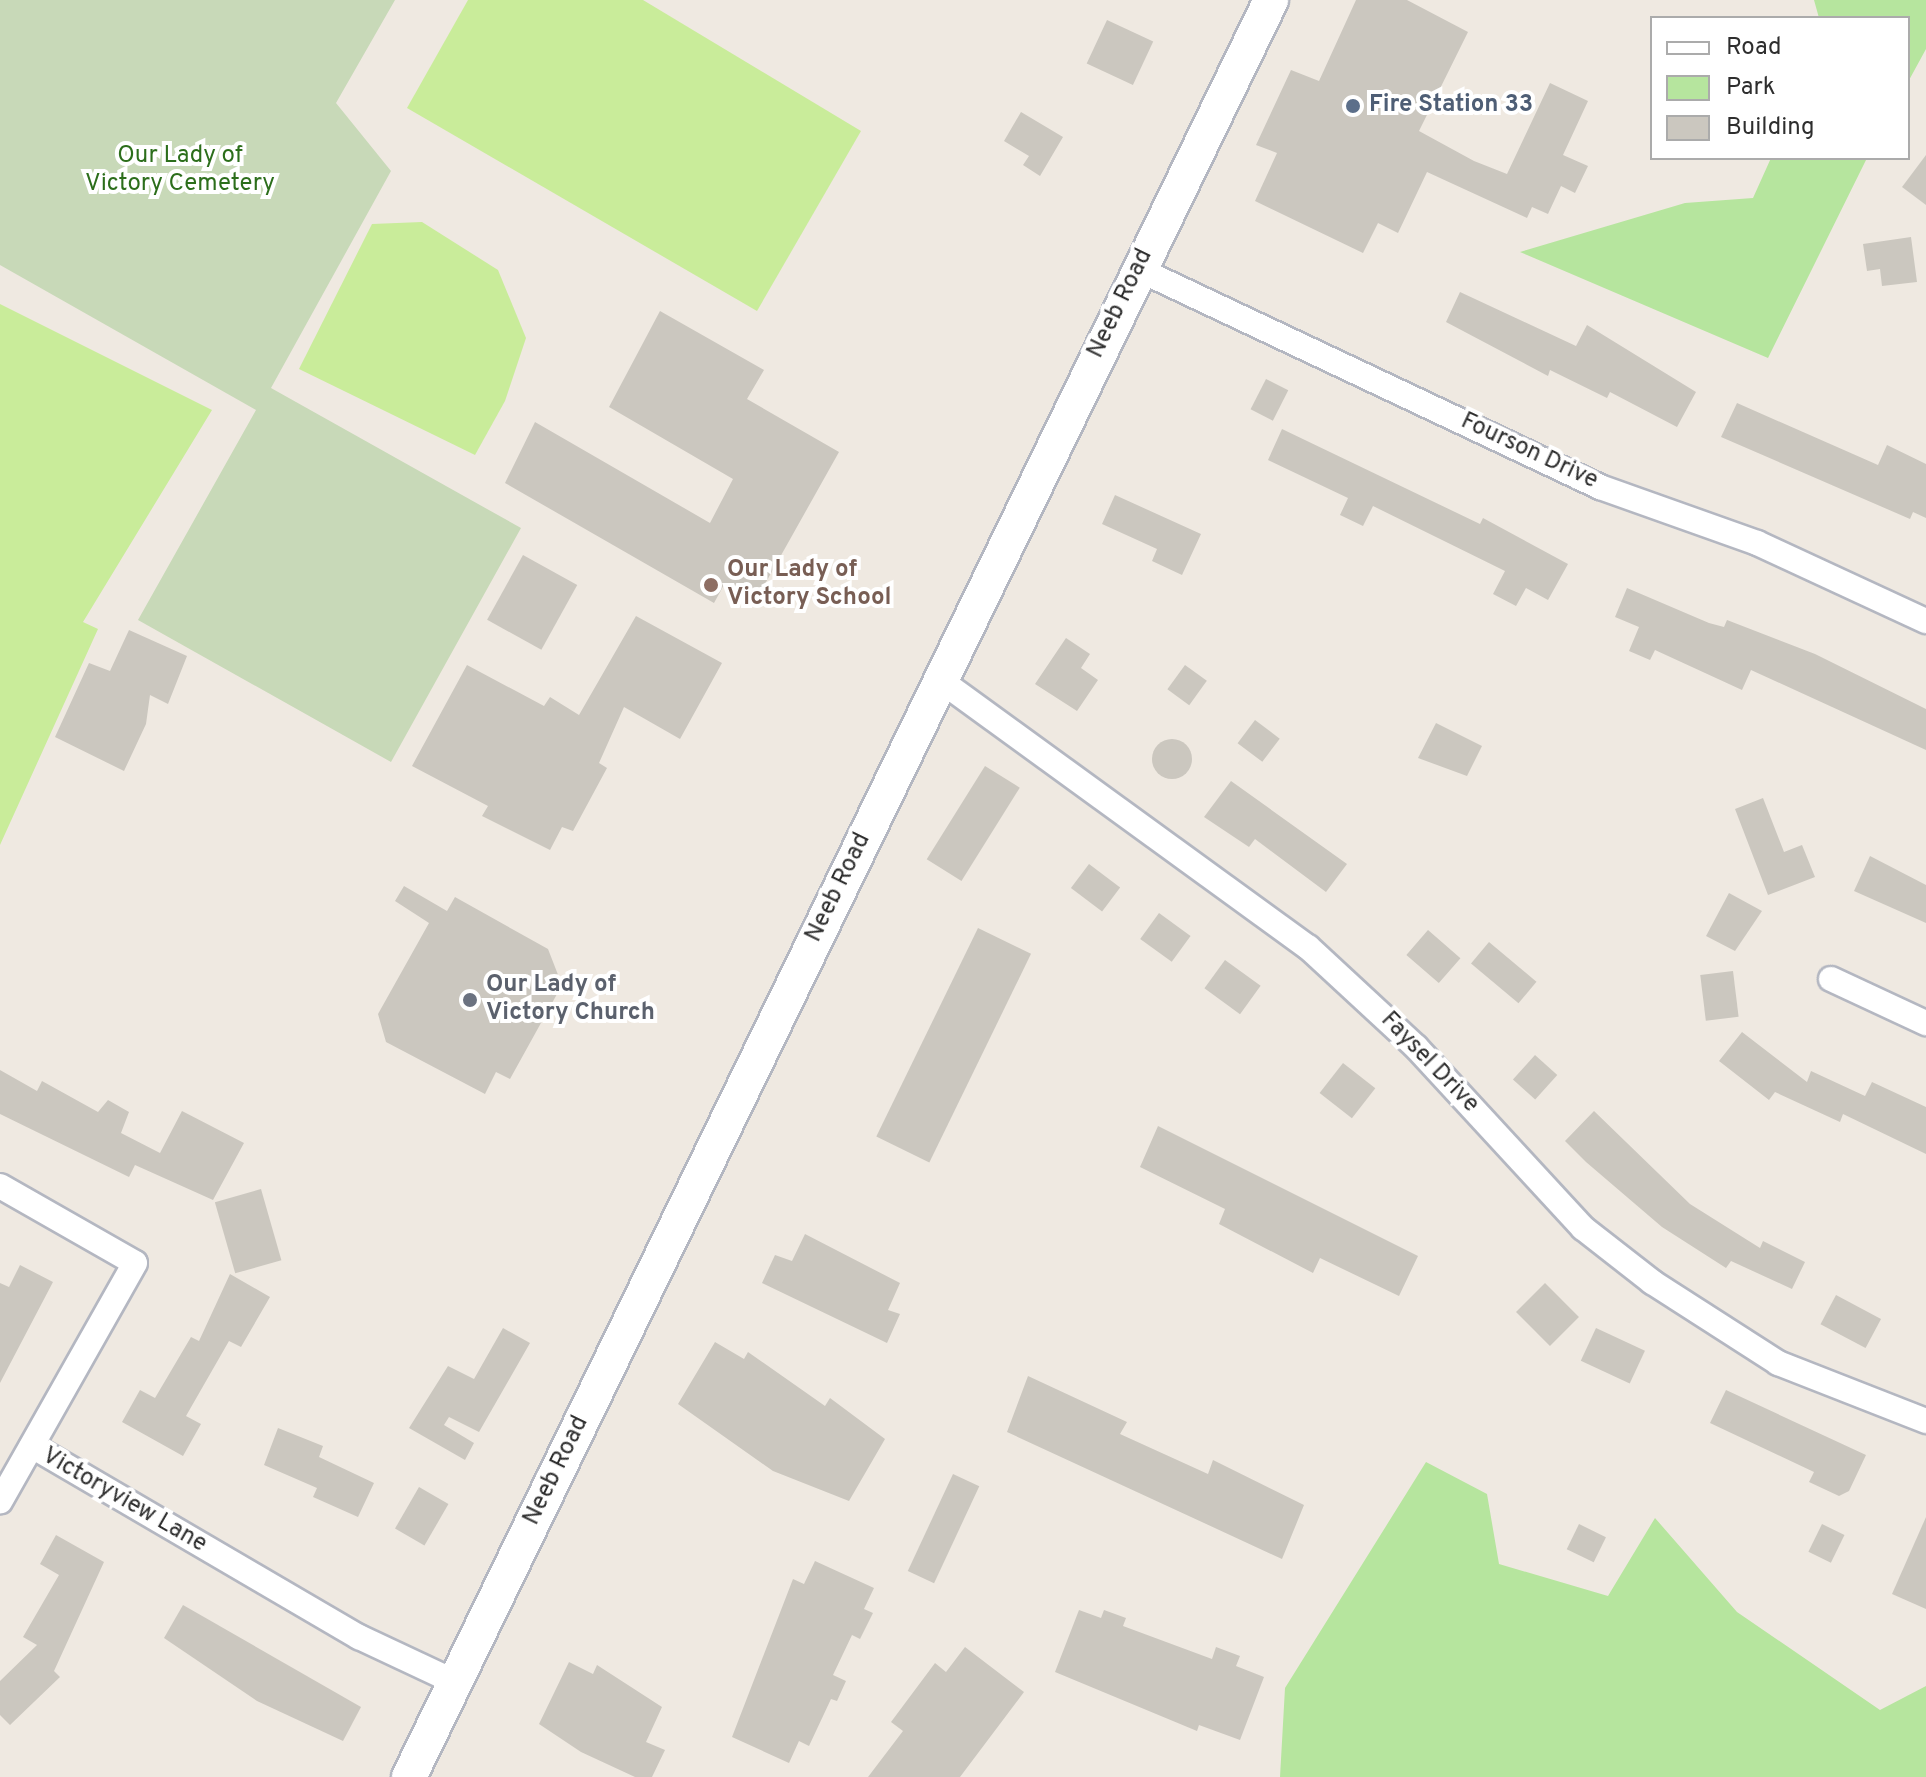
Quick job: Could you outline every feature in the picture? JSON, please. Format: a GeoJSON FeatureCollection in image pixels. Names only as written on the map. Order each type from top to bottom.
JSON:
{"type":"FeatureCollection","features":[{"type":"Feature","properties":{"kind":"street","name":"Neeb Road"},"geometry":{"type":"LineString","coordinates":[[409,1777],[1271,0]]}},
{"type":"Feature","properties":{"kind":"street","name":"Fourson Drive"},"geometry":{"type":"LineString","coordinates":[[1138,269],[1600,487],[1757,543],[1926,621]]}},
{"type":"Feature","properties":{"kind":"street","name":"Faysel Drive"},"geometry":{"type":"LineString","coordinates":[[940,680],[1308,947],[1416,1047],[1583,1228],[1652,1282],[1778,1363],[1926,1421]]}},
{"type":"Feature","properties":{"kind":"street"},"geometry":{"type":"LineString","coordinates":[[1831,979],[1926,1023]]}},
{"type":"Feature","properties":{"kind":"street","name":"Victoryview Lane"},"geometry":{"type":"LineString","coordinates":[[0,1186],[135,1263],[32,1446],[359,1637],[455,1682]]}},
{"type":"Feature","properties":{"kind":"street"},"geometry":{"type":"LineString","coordinates":[[0,1502],[32,1446]]}},
{"type":"Feature","properties":{"kind":"green space","name":"Our Lady of Victory Cemetery"},"geometry":{"type":"Polygon","coordinates":[[[0,0],[395,0],[336,103],[391,171],[271,388],[521,528],[391,762],[138,620],[256,410],[0,265],[0,0]]]}},
{"type":"Feature","properties":{"kind":"green space"},"geometry":{"type":"Polygon","coordinates":[[[468,0],[643,0],[861,131],[757,311],[407,108],[468,0]]]}},
{"type":"Feature","properties":{"kind":"green space"},"geometry":{"type":"Polygon","coordinates":[[[1814,0],[1926,0],[1926,49],[1910,78],[1910,16],[1818,16],[1814,0]]]}},
{"type":"Feature","properties":{"kind":"green space"},"geometry":{"type":"Polygon","coordinates":[[[1770,160],[1866,160],[1768,358],[1520,252],[1685,203],[1753,198],[1770,160]]]}},
{"type":"Feature","properties":{"kind":"green space"},"geometry":{"type":"Polygon","coordinates":[[[422,222],[498,270],[526,338],[505,401],[475,455],[299,369],[372,224],[422,222]]]}},
{"type":"Feature","properties":{"kind":"green space"},"geometry":{"type":"Polygon","coordinates":[[[0,304],[212,410],[83,622],[98,629],[0,845],[0,304]]]}},
{"type":"Feature","properties":{"kind":"green space"},"geometry":{"type":"Polygon","coordinates":[[[1426,1462],[1487,1494],[1499,1564],[1608,1596],[1655,1518],[1737,1612],[1880,1710],[1926,1686],[1926,1777],[1280,1777],[1285,1688],[1426,1462]]]}},
{"type":"Feature","properties":{"kind":"building","name":"Fire Station 33"},"geometry":{"type":"Polygon","coordinates":[[[1356,0],[1407,0],[1468,32],[1419,131],[1474,161],[1507,174],[1550,83],[1588,101],[1563,155],[1588,166],[1575,193],[1561,186],[1548,214],[1532,207],[1527,218],[1427,172],[1398,233],[1378,223],[1363,253],[1255,201],[1277,153],[1256,145],[1291,70],[1319,81],[1356,0]]]}},
{"type":"Feature","properties":{"kind":"building"},"geometry":{"type":"Polygon","coordinates":[[[1107,20],[1153,42],[1133,85],[1087,64],[1107,20]]]}},
{"type":"Feature","properties":{"kind":"building"},"geometry":{"type":"Polygon","coordinates":[[[1021,112],[1063,137],[1040,176],[1023,165],[1029,156],[1004,141],[1021,112]]]}},
{"type":"Feature","properties":{"kind":"building"},"geometry":{"type":"Polygon","coordinates":[[[1926,155],[1926,205],[1902,187],[1926,155]]]}},
{"type":"Feature","properties":{"kind":"building"},"geometry":{"type":"Polygon","coordinates":[[[1911,237],[1917,282],[1882,286],[1880,269],[1867,271],[1863,244],[1911,237]]]}},
{"type":"Feature","properties":{"kind":"building"},"geometry":{"type":"Polygon","coordinates":[[[1460,292],[1576,346],[1587,325],[1696,392],[1677,427],[1610,392],[1607,398],[1550,370],[1548,376],[1446,322],[1460,292]]]}},
{"type":"Feature","properties":{"kind":"building","name":"Our Lady of Victory School"},"geometry":{"type":"Polygon","coordinates":[[[660,311],[764,370],[747,399],[839,452],[756,600],[725,583],[714,603],[505,483],[535,422],[710,523],[733,479],[609,407],[660,311]]]}},
{"type":"Feature","properties":{"kind":"building"},"geometry":{"type":"Polygon","coordinates":[[[1266,379],[1288,390],[1273,421],[1251,409],[1266,379]]]}},
{"type":"Feature","properties":{"kind":"building"},"geometry":{"type":"Polygon","coordinates":[[[1737,403],[1878,465],[1887,445],[1926,464],[1926,518],[1913,512],[1910,519],[1721,437],[1737,403]]]}},
{"type":"Feature","properties":{"kind":"building"},"geometry":{"type":"Polygon","coordinates":[[[1282,429],[1480,524],[1483,518],[1568,564],[1548,600],[1526,588],[1516,606],[1493,594],[1505,571],[1373,506],[1363,526],[1340,515],[1348,498],[1268,460],[1282,429]]]}},
{"type":"Feature","properties":{"kind":"building"},"geometry":{"type":"Polygon","coordinates":[[[1115,495],[1201,534],[1182,575],[1152,561],[1157,549],[1102,524],[1115,495]]]}},
{"type":"Feature","properties":{"kind":"building"},"geometry":{"type":"Polygon","coordinates":[[[523,555],[577,585],[541,650],[487,620],[523,555]]]}},
{"type":"Feature","properties":{"kind":"building"},"geometry":{"type":"Polygon","coordinates":[[[1627,588],[1709,623],[1724,627],[1727,620],[1815,654],[1926,709],[1926,750],[1751,670],[1742,690],[1655,650],[1650,660],[1629,651],[1639,627],[1615,617],[1627,588]]]}},
{"type":"Feature","properties":{"kind":"building"},"geometry":{"type":"Polygon","coordinates":[[[636,616],[722,663],[680,739],[624,707],[599,763],[607,768],[573,831],[562,827],[550,850],[482,816],[488,806],[412,766],[467,665],[544,706],[550,697],[579,715],[636,616]]]}},
{"type":"Feature","properties":{"kind":"building"},"geometry":{"type":"Polygon","coordinates":[[[129,630],[187,656],[168,704],[150,695],[146,724],[124,771],[55,737],[89,663],[110,671],[129,630]]]}},
{"type":"Feature","properties":{"kind":"building"},"geometry":{"type":"Polygon","coordinates":[[[1066,638],[1090,654],[1081,668],[1098,680],[1077,711],[1035,684],[1066,638]]]}},
{"type":"Feature","properties":{"kind":"building"},"geometry":{"type":"Polygon","coordinates":[[[1185,665],[1207,681],[1189,705],[1167,689],[1185,665]]]}},
{"type":"Feature","properties":{"kind":"building"},"geometry":{"type":"Polygon","coordinates":[[[1255,720],[1280,739],[1262,762],[1238,743],[1255,720]]]}},
{"type":"Feature","properties":{"kind":"building"},"geometry":{"type":"Polygon","coordinates":[[[1436,723],[1482,746],[1467,776],[1418,758],[1436,723]]]}},
{"type":"Feature","properties":{"kind":"building"},"geometry":{"type":"Polygon","coordinates":[[[1172,739],[1186,745],[1192,759],[1186,773],[1172,779],[1158,773],[1152,759],[1158,745],[1172,739]]]}},
{"type":"Feature","properties":{"kind":"building"},"geometry":{"type":"Polygon","coordinates":[[[985,766],[1020,788],[961,881],[927,859],[985,766]]]}},
{"type":"Feature","properties":{"kind":"building"},"geometry":{"type":"Polygon","coordinates":[[[1231,781],[1347,864],[1326,892],[1255,839],[1249,847],[1204,817],[1231,781]]]}},
{"type":"Feature","properties":{"kind":"building"},"geometry":{"type":"Polygon","coordinates":[[[1763,798],[1784,852],[1802,845],[1815,877],[1768,895],[1735,809],[1763,798]]]}},
{"type":"Feature","properties":{"kind":"building"},"geometry":{"type":"Polygon","coordinates":[[[1870,856],[1926,885],[1926,923],[1854,891],[1870,856]]]}},
{"type":"Feature","properties":{"kind":"building"},"geometry":{"type":"Polygon","coordinates":[[[1089,864],[1120,887],[1102,911],[1071,888],[1089,864]]]}},
{"type":"Feature","properties":{"kind":"building","name":"Our Lady of Victory Church"},"geometry":{"type":"Polygon","coordinates":[[[404,886],[447,911],[455,897],[548,949],[562,985],[510,1079],[496,1072],[485,1094],[386,1042],[378,1014],[429,923],[395,901],[404,886]]]}},
{"type":"Feature","properties":{"kind":"building"},"geometry":{"type":"Polygon","coordinates":[[[1729,893],[1762,911],[1735,951],[1706,936],[1729,893]]]}},
{"type":"Feature","properties":{"kind":"building"},"geometry":{"type":"Polygon","coordinates":[[[1159,913],[1191,936],[1172,962],[1140,939],[1159,913]]]}},
{"type":"Feature","properties":{"kind":"building"},"geometry":{"type":"Polygon","coordinates":[[[978,928],[1031,954],[929,1162],[876,1137],[978,928]]]}},
{"type":"Feature","properties":{"kind":"building"},"geometry":{"type":"Polygon","coordinates":[[[1428,930],[1460,958],[1439,983],[1406,955],[1428,930]]]}},
{"type":"Feature","properties":{"kind":"building"},"geometry":{"type":"Polygon","coordinates":[[[1489,942],[1536,982],[1518,1003],[1471,963],[1489,942]]]}},
{"type":"Feature","properties":{"kind":"building"},"geometry":{"type":"Polygon","coordinates":[[[1225,960],[1261,986],[1240,1014],[1204,988],[1225,960]]]}},
{"type":"Feature","properties":{"kind":"building"},"geometry":{"type":"Polygon","coordinates":[[[1733,971],[1739,1017],[1706,1021],[1700,975],[1733,971]]]}},
{"type":"Feature","properties":{"kind":"building"},"geometry":{"type":"Polygon","coordinates":[[[1742,1032],[1807,1082],[1811,1071],[1865,1096],[1872,1082],[1926,1107],[1926,1154],[1843,1114],[1840,1122],[1775,1092],[1769,1100],[1719,1061],[1742,1032]]]}},
{"type":"Feature","properties":{"kind":"building"},"geometry":{"type":"Polygon","coordinates":[[[1535,1055],[1557,1075],[1535,1100],[1513,1080],[1535,1055]]]}},
{"type":"Feature","properties":{"kind":"building"},"geometry":{"type":"Polygon","coordinates":[[[1343,1063],[1375,1088],[1352,1118],[1320,1093],[1343,1063]]]}},
{"type":"Feature","properties":{"kind":"building"},"geometry":{"type":"Polygon","coordinates":[[[0,1070],[37,1091],[42,1081],[98,1112],[108,1100],[129,1112],[121,1133],[160,1153],[182,1111],[244,1143],[213,1200],[135,1165],[129,1177],[0,1114],[0,1070]]]}},
{"type":"Feature","properties":{"kind":"building"},"geometry":{"type":"Polygon","coordinates":[[[1594,1111],[1690,1204],[1760,1248],[1763,1241],[1805,1262],[1792,1289],[1731,1261],[1726,1268],[1662,1227],[1586,1162],[1565,1141],[1594,1111]]]}},
{"type":"Feature","properties":{"kind":"building"},"geometry":{"type":"Polygon","coordinates":[[[1158,1126],[1418,1256],[1399,1296],[1320,1258],[1313,1273],[1219,1224],[1225,1209],[1140,1167],[1158,1126]]]}},
{"type":"Feature","properties":{"kind":"building"},"geometry":{"type":"Polygon","coordinates":[[[261,1189],[281,1260],[235,1273],[215,1202],[261,1189]]]}},
{"type":"Feature","properties":{"kind":"building"},"geometry":{"type":"Polygon","coordinates":[[[805,1234],[900,1283],[888,1310],[900,1314],[887,1343],[762,1283],[775,1255],[792,1261],[805,1234]]]}},
{"type":"Feature","properties":{"kind":"building"},"geometry":{"type":"Polygon","coordinates":[[[20,1265],[53,1282],[0,1383],[0,1283],[9,1287],[20,1265]]]}},
{"type":"Feature","properties":{"kind":"building"},"geometry":{"type":"Polygon","coordinates":[[[230,1274],[270,1297],[241,1347],[229,1341],[186,1416],[201,1424],[183,1456],[122,1422],[140,1390],[155,1398],[191,1337],[199,1341],[230,1274]]]}},
{"type":"Feature","properties":{"kind":"building"},"geometry":{"type":"Polygon","coordinates":[[[1545,1283],[1579,1317],[1550,1346],[1516,1312],[1545,1283]]]}},
{"type":"Feature","properties":{"kind":"building"},"geometry":{"type":"Polygon","coordinates":[[[1836,1295],[1881,1319],[1866,1348],[1821,1324],[1836,1295]]]}},
{"type":"Feature","properties":{"kind":"building"},"geometry":{"type":"Polygon","coordinates":[[[503,1328],[530,1343],[479,1432],[449,1417],[444,1425],[474,1443],[465,1460],[409,1428],[448,1366],[474,1379],[503,1328]]]}},
{"type":"Feature","properties":{"kind":"building"},"geometry":{"type":"Polygon","coordinates":[[[1596,1328],[1645,1351],[1630,1383],[1581,1361],[1596,1328]]]}},
{"type":"Feature","properties":{"kind":"building"},"geometry":{"type":"Polygon","coordinates":[[[715,1342],[744,1359],[748,1352],[825,1406],[830,1398],[885,1439],[849,1501],[773,1471],[678,1404],[715,1342]]]}},
{"type":"Feature","properties":{"kind":"building"},"geometry":{"type":"Polygon","coordinates":[[[1028,1376],[1127,1422],[1120,1434],[1208,1474],[1213,1460],[1304,1505],[1282,1559],[1007,1432],[1028,1376]]]}},
{"type":"Feature","properties":{"kind":"building"},"geometry":{"type":"Polygon","coordinates":[[[1726,1390],[1866,1455],[1849,1491],[1839,1496],[1809,1482],[1814,1472],[1710,1423],[1726,1390]]]}},
{"type":"Feature","properties":{"kind":"building"},"geometry":{"type":"Polygon","coordinates":[[[278,1428],[323,1446],[319,1457],[374,1483],[358,1517],[313,1497],[317,1488],[264,1465],[278,1428]]]}},
{"type":"Feature","properties":{"kind":"building"},"geometry":{"type":"Polygon","coordinates":[[[953,1474],[979,1486],[934,1583],[908,1571],[953,1474]]]}},
{"type":"Feature","properties":{"kind":"building"},"geometry":{"type":"Polygon","coordinates":[[[419,1487],[448,1504],[424,1546],[395,1529],[419,1487]]]}},
{"type":"Feature","properties":{"kind":"building"},"geometry":{"type":"Polygon","coordinates":[[[1926,1517],[1926,1609],[1892,1594],[1926,1517]]]}},
{"type":"Feature","properties":{"kind":"building"},"geometry":{"type":"Polygon","coordinates":[[[1579,1524],[1606,1537],[1594,1562],[1567,1549],[1579,1524]]]}},
{"type":"Feature","properties":{"kind":"building"},"geometry":{"type":"Polygon","coordinates":[[[1822,1524],[1844,1535],[1831,1563],[1808,1552],[1822,1524]]]}},
{"type":"Feature","properties":{"kind":"building"},"geometry":{"type":"Polygon","coordinates":[[[56,1535],[104,1562],[54,1671],[60,1677],[10,1725],[0,1715],[0,1681],[37,1645],[23,1637],[59,1575],[40,1564],[56,1535]]]}},
{"type":"Feature","properties":{"kind":"building"},"geometry":{"type":"Polygon","coordinates":[[[815,1561],[874,1588],[864,1609],[873,1613],[860,1639],[852,1635],[833,1675],[846,1681],[837,1701],[831,1699],[809,1746],[799,1741],[789,1763],[732,1737],[793,1579],[804,1584],[815,1561]]]}},
{"type":"Feature","properties":{"kind":"building"},"geometry":{"type":"Polygon","coordinates":[[[183,1605],[361,1707],[343,1741],[257,1701],[164,1638],[183,1605]]]}},
{"type":"Feature","properties":{"kind":"building"},"geometry":{"type":"Polygon","coordinates":[[[1079,1610],[1101,1618],[1104,1610],[1126,1618],[1123,1626],[1212,1659],[1216,1647],[1240,1656],[1236,1666],[1264,1677],[1240,1740],[1199,1725],[1197,1731],[1055,1672],[1079,1610]]]}},
{"type":"Feature","properties":{"kind":"building"},"geometry":{"type":"Polygon","coordinates":[[[965,1647],[1024,1692],[960,1777],[868,1777],[903,1731],[891,1722],[935,1663],[946,1672],[965,1647]]]}},
{"type":"Feature","properties":{"kind":"building"},"geometry":{"type":"Polygon","coordinates":[[[569,1662],[593,1674],[597,1665],[662,1707],[646,1742],[665,1750],[652,1777],[635,1777],[581,1752],[539,1724],[569,1662]]]}},
{"type":"Feature","properties":{"kind":"place","name":"Fire Station 33"},"geometry":{"type":"Point","coordinates":[1353,106]}},
{"type":"Feature","properties":{"kind":"place","name":"Our Lady of Victory School"},"geometry":{"type":"Point","coordinates":[711,585]}},
{"type":"Feature","properties":{"kind":"place","name":"Our Lady of Victory Church"},"geometry":{"type":"Point","coordinates":[470,1000]}}]}
